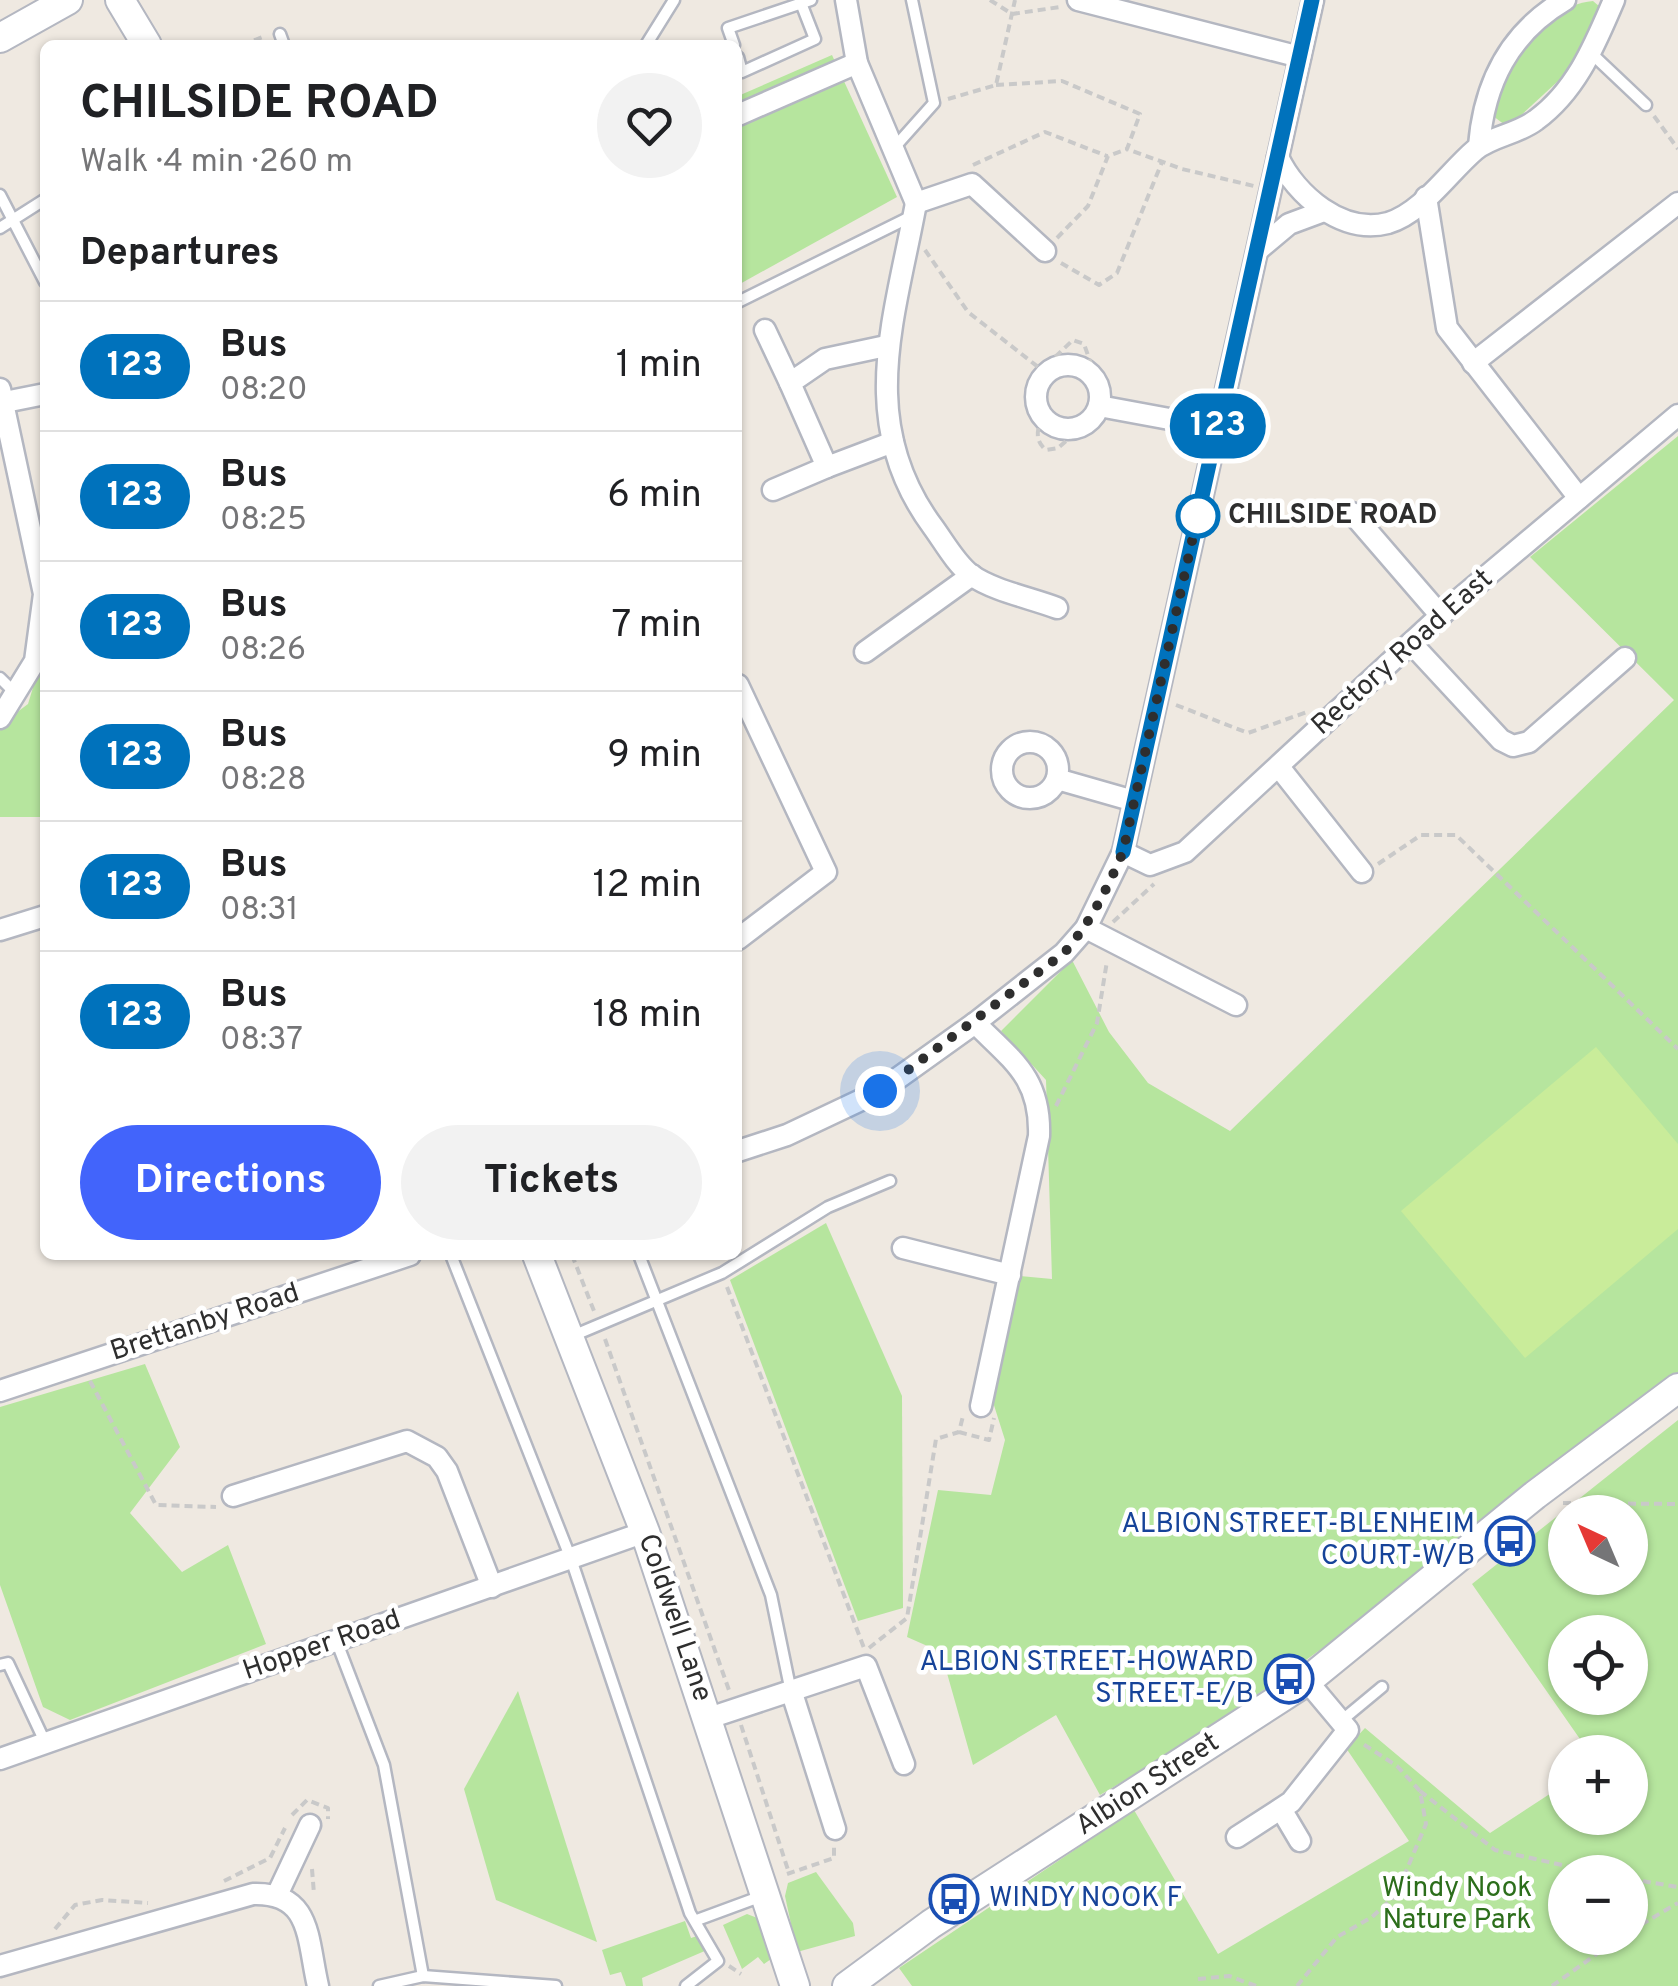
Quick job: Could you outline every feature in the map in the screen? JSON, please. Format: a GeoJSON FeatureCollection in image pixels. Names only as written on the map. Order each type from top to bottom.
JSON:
{"type":"FeatureCollection","features":[{"type":"Feature","properties":{"kind":"street"},"geometry":{"type":"LineString","coordinates":[[0,38],[68,0]]}},
{"type":"Feature","properties":{"kind":"street"},"geometry":{"type":"LineString","coordinates":[[120,0],[144,40]]}},
{"type":"Feature","properties":{"kind":"street"},"geometry":{"type":"LineString","coordinates":[[846,0],[857,63],[916,203],[886,346],[884,385],[895,458],[921,511],[972,575],[1057,608]]}},
{"type":"Feature","properties":{"kind":"street"},"geometry":{"type":"LineString","coordinates":[[1078,0],[1300,57]]}},
{"type":"Feature","properties":{"kind":"street"},"geometry":{"type":"LineString","coordinates":[[742,1149],[787,1136],[880,1091],[976,1023],[1064,953],[1086,928],[1123,852],[1312,0]]}},
{"type":"Feature","properties":{"kind":"street"},"geometry":{"type":"LineString","coordinates":[[1479,146],[1482,102],[1504,59],[1538,16],[1565,0]]}},
{"type":"Feature","properties":{"kind":"street"},"geometry":{"type":"LineString","coordinates":[[1278,157],[1324,211],[1354,223],[1388,223],[1426,198],[1479,146],[1536,120],[1575,80],[1614,0]]}},
{"type":"Feature","properties":{"kind":"street"},"geometry":{"type":"LineString","coordinates":[[742,113],[857,63]]}},
{"type":"Feature","properties":{"kind":"street"},"geometry":{"type":"LineString","coordinates":[[916,203],[972,184],[1044,251]]}},
{"type":"Feature","properties":{"kind":"street"},"geometry":{"type":"LineString","coordinates":[[1426,198],[1447,328],[1578,498]]}},
{"type":"Feature","properties":{"kind":"street"},"geometry":{"type":"LineString","coordinates":[[1473,363],[1678,203]]}},
{"type":"Feature","properties":{"kind":"street"},"geometry":{"type":"LineString","coordinates":[[1257,251],[1290,224],[1324,211]]}},
{"type":"Feature","properties":{"kind":"street"},"geometry":{"type":"LineString","coordinates":[[765,330],[827,467]]}},
{"type":"Feature","properties":{"kind":"street"},"geometry":{"type":"LineString","coordinates":[[790,382],[824,359],[886,346]]}},
{"type":"Feature","properties":{"kind":"street"},"geometry":{"type":"LineString","coordinates":[[1071,366],[1091,375],[1098,395],[1084,425],[1057,427],[1043,416],[1037,393],[1046,374],[1071,366]]}},
{"type":"Feature","properties":{"kind":"street"},"geometry":{"type":"LineString","coordinates":[[40,394],[1,398],[40,576]]}},
{"type":"Feature","properties":{"kind":"street"},"geometry":{"type":"LineString","coordinates":[[1098,395],[1218,428]]}},
{"type":"Feature","properties":{"kind":"street","name":"Rectory Road East"},"geometry":{"type":"LineString","coordinates":[[1186,852],[1440,616],[1678,415]]}},
{"type":"Feature","properties":{"kind":"street"},"geometry":{"type":"LineString","coordinates":[[774,490],[893,442]]}},
{"type":"Feature","properties":{"kind":"street"},"geometry":{"type":"LineString","coordinates":[[1352,514],[1440,616]]}},
{"type":"Feature","properties":{"kind":"street"},"geometry":{"type":"LineString","coordinates":[[865,652],[972,575]]}},
{"type":"Feature","properties":{"kind":"street"},"geometry":{"type":"LineString","coordinates":[[0,718],[35,661],[40,624]]}},
{"type":"Feature","properties":{"kind":"street"},"geometry":{"type":"LineString","coordinates":[[1412,643],[1501,740],[1513,746],[1530,742],[1625,658]]}},
{"type":"Feature","properties":{"kind":"street"},"geometry":{"type":"LineString","coordinates":[[742,694],[826,872],[742,935]]}},
{"type":"Feature","properties":{"kind":"street"},"geometry":{"type":"LineString","coordinates":[[1279,767],[1362,872]]}},
{"type":"Feature","properties":{"kind":"street"},"geometry":{"type":"LineString","coordinates":[[1057,780],[1134,801]]}},
{"type":"Feature","properties":{"kind":"street"},"geometry":{"type":"LineString","coordinates":[[1123,852],[1150,865],[1186,852]]}},
{"type":"Feature","properties":{"kind":"street"},"geometry":{"type":"LineString","coordinates":[[0,930],[40,918]]}},
{"type":"Feature","properties":{"kind":"street"},"geometry":{"type":"LineString","coordinates":[[1086,928],[1236,1005]]}},
{"type":"Feature","properties":{"kind":"street"},"geometry":{"type":"LineString","coordinates":[[976,1023],[1027,1074],[1040,1107],[1039,1136],[981,1406]]}},
{"type":"Feature","properties":{"kind":"street"},"geometry":{"type":"LineString","coordinates":[[903,1248],[1010,1275]]}},
{"type":"Feature","properties":{"kind":"street","name":"Brettanby Road"},"geometry":{"type":"LineString","coordinates":[[0,1390],[395,1260]]}},
{"type":"Feature","properties":{"kind":"street","name":"Coldwell Lane"},"geometry":{"type":"LineString","coordinates":[[539,1260],[645,1532],[709,1718],[774,1883],[795,1986]]}},
{"type":"Feature","properties":{"kind":"street","name":"Albion Street"},"geometry":{"type":"LineString","coordinates":[[846,1986],[931,1924],[1307,1681],[1536,1496],[1678,1388]]}},
{"type":"Feature","properties":{"kind":"street"},"geometry":{"type":"LineString","coordinates":[[234,1496],[407,1441],[437,1457],[447,1472],[492,1587]]}},
{"type":"Feature","properties":{"kind":"street","name":"Hopper Road"},"geometry":{"type":"LineString","coordinates":[[0,1759],[645,1532]]}},
{"type":"Feature","properties":{"kind":"street"},"geometry":{"type":"LineString","coordinates":[[709,1718],[866,1666],[904,1764]]}},
{"type":"Feature","properties":{"kind":"street"},"geometry":{"type":"LineString","coordinates":[[1237,1836],[1280,1810],[1344,1726],[1307,1681]]}},
{"type":"Feature","properties":{"kind":"street"},"geometry":{"type":"LineString","coordinates":[[792,1693],[835,1829]]}},
{"type":"Feature","properties":{"kind":"street"},"geometry":{"type":"LineString","coordinates":[[1280,1810],[1300,1841]]}},
{"type":"Feature","properties":{"kind":"street"},"geometry":{"type":"LineString","coordinates":[[278,1893],[320,1830]]}},
{"type":"Feature","properties":{"kind":"street"},"geometry":{"type":"LineString","coordinates":[[0,1966],[253,1894],[278,1893],[300,1910],[318,1986]]}},
{"type":"Feature","properties":{"kind":"lane"},"geometry":{"type":"LineString","coordinates":[[649,40],[674,0]]}},
{"type":"Feature","properties":{"kind":"lane"},"geometry":{"type":"LineString","coordinates":[[893,149],[934,103],[912,0]]}},
{"type":"Feature","properties":{"kind":"lane"},"geometry":{"type":"LineString","coordinates":[[732,40],[728,28],[806,2],[816,39],[742,72]]}},
{"type":"Feature","properties":{"kind":"lane"},"geometry":{"type":"LineString","coordinates":[[1591,54],[1646,106]]}},
{"type":"Feature","properties":{"kind":"lane"},"geometry":{"type":"LineString","coordinates":[[0,196],[40,272]]}},
{"type":"Feature","properties":{"kind":"lane"},"geometry":{"type":"LineString","coordinates":[[0,228],[40,202]]}},
{"type":"Feature","properties":{"kind":"lane"},"geometry":{"type":"LineString","coordinates":[[742,300],[908,218],[916,203]]}},
{"type":"Feature","properties":{"kind":"lane"},"geometry":{"type":"LineString","coordinates":[[0,678],[16,694]]}},
{"type":"Feature","properties":{"kind":"lane"},"geometry":{"type":"LineString","coordinates":[[569,1338],[722,1274],[828,1207],[890,1181]]}},
{"type":"Feature","properties":{"kind":"lane"},"geometry":{"type":"LineString","coordinates":[[453,1260],[571,1560],[690,1913],[718,1962],[686,1986]]}},
{"type":"Feature","properties":{"kind":"lane"},"geometry":{"type":"LineString","coordinates":[[641,1260],[771,1595],[792,1693]]}},
{"type":"Feature","properties":{"kind":"lane"},"geometry":{"type":"LineString","coordinates":[[336,1640],[384,1765],[422,1976]]}},
{"type":"Feature","properties":{"kind":"lane"},"geometry":{"type":"LineString","coordinates":[[0,1666],[8,1663],[45,1743]]}},
{"type":"Feature","properties":{"kind":"lane"},"geometry":{"type":"LineString","coordinates":[[1344,1726],[1382,1687]]}},
{"type":"Feature","properties":{"kind":"lane"},"geometry":{"type":"LineString","coordinates":[[697,1920],[774,1883]]}},
{"type":"Feature","properties":{"kind":"lane"},"geometry":{"type":"LineString","coordinates":[[378,1986],[422,1976],[556,1986]]}},
{"type":"Feature","properties":{"kind":"path"},"geometry":{"type":"LineString","coordinates":[[990,0],[1012,14],[1078,0]]}},
{"type":"Feature","properties":{"kind":"path"},"geometry":{"type":"LineString","coordinates":[[996,85],[1015,0]]}},
{"type":"Feature","properties":{"kind":"path"},"geometry":{"type":"LineString","coordinates":[[253,40],[261,36],[282,40]]}},
{"type":"Feature","properties":{"kind":"path"},"geometry":{"type":"LineString","coordinates":[[934,103],[996,85],[1062,81],[1140,114],[1127,149]]}},
{"type":"Feature","properties":{"kind":"path"},"geometry":{"type":"LineString","coordinates":[[1646,106],[1678,148]]}},
{"type":"Feature","properties":{"kind":"path"},"geometry":{"type":"LineString","coordinates":[[972,184],[971,166],[1045,132],[1108,156],[1127,149],[1271,190]]}},
{"type":"Feature","properties":{"kind":"path"},"geometry":{"type":"LineString","coordinates":[[1108,156],[1088,206],[1044,251],[1098,285],[1117,273],[1162,162]]}},
{"type":"Feature","properties":{"kind":"path"},"geometry":{"type":"LineString","coordinates":[[911,230],[968,312],[1046,374],[1054,358],[1073,340],[1084,344],[1098,395]]}},
{"type":"Feature","properties":{"kind":"path"},"geometry":{"type":"LineString","coordinates":[[1043,416],[1037,429],[1046,450],[1058,448],[1084,425]]}},
{"type":"Feature","properties":{"kind":"path"},"geometry":{"type":"LineString","coordinates":[[1157,698],[1248,733],[1327,704],[1336,712]]}},
{"type":"Feature","properties":{"kind":"path"},"geometry":{"type":"LineString","coordinates":[[1362,872],[1421,836],[1456,835],[1678,1049]]}},
{"type":"Feature","properties":{"kind":"path"},"geometry":{"type":"LineString","coordinates":[[1039,1136],[1097,1022],[1114,920],[1186,852]]}},
{"type":"Feature","properties":{"kind":"path"},"geometry":{"type":"LineString","coordinates":[[574,1260],[736,1710],[774,1883],[834,1858],[835,1829]]}},
{"type":"Feature","properties":{"kind":"path"},"geometry":{"type":"LineString","coordinates":[[722,1274],[865,1651],[907,1618],[936,1439],[959,1432],[989,1440],[995,1417],[981,1406],[966,1406],[959,1432]]}},
{"type":"Feature","properties":{"kind":"path"},"geometry":{"type":"LineString","coordinates":[[80,1364],[156,1505],[218,1507],[234,1496]]}},
{"type":"Feature","properties":{"kind":"path"},"geometry":{"type":"LineString","coordinates":[[1536,1496],[1602,1506],[1678,1504]]}},
{"type":"Feature","properties":{"kind":"path"},"geometry":{"type":"LineString","coordinates":[[1344,1726],[1495,1850],[1548,1862]]}},
{"type":"Feature","properties":{"kind":"path"},"geometry":{"type":"LineString","coordinates":[[1296,1986],[1338,1938],[1372,1917],[1396,1895],[1426,1824],[1420,1791]]}},
{"type":"Feature","properties":{"kind":"path"},"geometry":{"type":"LineString","coordinates":[[218,1884],[270,1858],[293,1812],[307,1800],[328,1808],[320,1830]]}},
{"type":"Feature","properties":{"kind":"path"},"geometry":{"type":"LineString","coordinates":[[312,1869],[314,1894]]}},
{"type":"Feature","properties":{"kind":"path"},"geometry":{"type":"LineString","coordinates":[[1648,1882],[1678,1887]]}},
{"type":"Feature","properties":{"kind":"path"},"geometry":{"type":"LineString","coordinates":[[46,1936],[75,1905],[102,1900],[153,1903]]}},
{"type":"Feature","properties":{"kind":"path"},"geometry":{"type":"LineString","coordinates":[[1648,1920],[1678,1903]]}},
{"type":"Feature","properties":{"kind":"path"},"geometry":{"type":"LineString","coordinates":[[1552,1986],[1595,1955]]}},
{"type":"Feature","properties":{"kind":"path"},"geometry":{"type":"LineString","coordinates":[[1198,1979],[1228,1976],[1256,1986]]}},
{"type":"Feature","properties":{"kind":"green space"},"geometry":{"type":"Polygon","coordinates":[[[1593,1],[1600,7],[1569,71],[1516,120],[1505,125],[1493,116],[1505,78],[1526,42],[1555,14],[1593,1]]]}},
{"type":"Feature","properties":{"kind":"green space"},"geometry":{"type":"Polygon","coordinates":[[[832,55],[897,197],[742,283],[742,94],[832,55]]]}},
{"type":"Feature","properties":{"kind":"green space"},"geometry":{"type":"Polygon","coordinates":[[[1678,436],[1678,1372],[1324,1647],[1177,1748],[1100,1795],[1056,1715],[973,1765],[941,1652],[907,1637],[938,1490],[991,1495],[1005,1440],[992,1399],[1020,1276],[1052,1279],[1046,1080],[1001,1031],[1072,960],[1109,1032],[1148,1083],[1230,1131],[1674,700],[1530,557],[1678,436]]]}},
{"type":"Feature","properties":{"kind":"green space"},"geometry":{"type":"Polygon","coordinates":[[[40,664],[40,817],[0,817],[0,725],[28,704],[40,664]]]}},
{"type":"Feature","properties":{"kind":"green space"},"geometry":{"type":"Polygon","coordinates":[[[1596,1047],[1678,1144],[1678,1229],[1525,1358],[1401,1211],[1596,1047]]]}},
{"type":"Feature","properties":{"kind":"green space"},"geometry":{"type":"Polygon","coordinates":[[[826,1223],[902,1396],[903,1608],[858,1621],[730,1280],[826,1223]]]}},
{"type":"Feature","properties":{"kind":"green space"},"geometry":{"type":"Polygon","coordinates":[[[145,1364],[180,1447],[130,1513],[182,1572],[228,1545],[266,1644],[70,1720],[43,1707],[0,1585],[0,1407],[145,1364]]]}},
{"type":"Feature","properties":{"kind":"green space","name":"Windy Nook Nature Park"},"geometry":{"type":"Polygon","coordinates":[[[1678,1420],[1678,1986],[912,1986],[899,1968],[1134,1810],[1218,1954],[1409,1841],[1346,1748],[1365,1728],[1490,1833],[1548,1795],[1548,1835],[1648,1835],[1648,1735],[1577,1735],[1563,1715],[1648,1715],[1648,1615],[1548,1615],[1548,1693],[1472,1584],[1548,1523],[1548,1595],[1648,1595],[1648,1495],[1584,1495],[1678,1420]]]}},
{"type":"Feature","properties":{"kind":"green space"},"geometry":{"type":"Polygon","coordinates":[[[518,1691],[597,1942],[496,1900],[464,1789],[518,1691]]]}},
{"type":"Feature","properties":{"kind":"green space"},"geometry":{"type":"Polygon","coordinates":[[[816,1872],[853,1923],[855,1936],[797,1952],[785,1896],[788,1883],[816,1872]]]}},
{"type":"Feature","properties":{"kind":"green space"},"geometry":{"type":"Polygon","coordinates":[[[747,1914],[760,1919],[771,1959],[764,1964],[758,1957],[742,1969],[723,1925],[747,1914]]]}},
{"type":"Feature","properties":{"kind":"green space"},"geometry":{"type":"Polygon","coordinates":[[[685,1921],[691,1938],[700,1935],[707,1950],[642,1978],[643,1986],[626,1986],[621,1972],[610,1975],[602,1950],[685,1921]]]}},
{"type":"Feature","properties":{"kind":"bus line","name":"123"},"geometry":{"type":"LineString","coordinates":[[1123,852],[1312,0]]}},
{"type":"Feature","properties":{"kind":"place","name":"CHILSIDE ROAD"},"geometry":{"type":"Point","coordinates":[1198,516]}},
{"type":"Feature","properties":{"kind":"place","name":"ALBION STREET-BLENHEIM COURT-W/B"},"geometry":{"type":"Point","coordinates":[1510,1541]}},
{"type":"Feature","properties":{"kind":"place","name":"ALBION STREET-HOWARD STREET-E/B"},"geometry":{"type":"Point","coordinates":[1289,1679]}},
{"type":"Feature","properties":{"kind":"place","name":"WINDY NOOK F"},"geometry":{"type":"Point","coordinates":[954,1899]}},
{"type":"Feature","properties":{"kind":"route"},"geometry":{"type":"LineString","coordinates":[[880,1091],[976,1023],[1064,953],[1086,928],[1123,852],[1200,505],[1198,516]]}}]}
